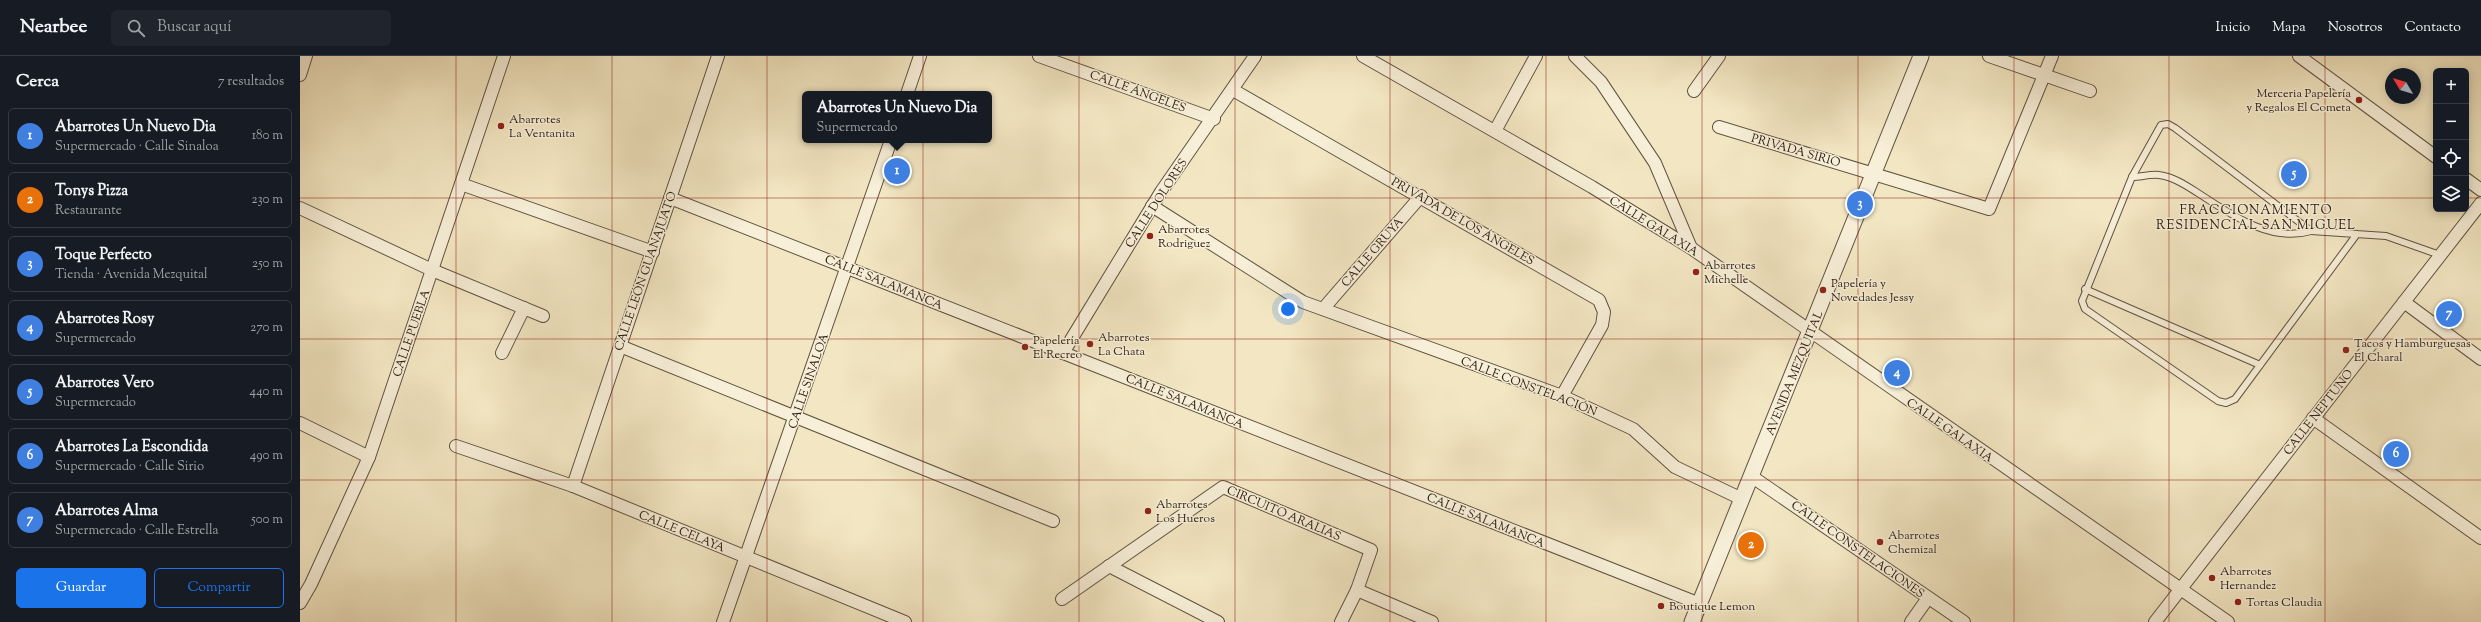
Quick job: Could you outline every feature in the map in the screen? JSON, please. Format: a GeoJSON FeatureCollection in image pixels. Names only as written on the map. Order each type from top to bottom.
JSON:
{"type":"FeatureCollection","features":[{"type":"Feature","properties":{"kind":"street"},"geometry":{"type":"LineString","coordinates":[[300,75],[306,56]]}},
{"type":"Feature","properties":{"kind":"street","name":"CALLE PUEBLA"},"geometry":{"type":"LineString","coordinates":[[300,603],[311,584],[369,456],[504,56]]}},
{"type":"Feature","properties":{"kind":"street","name":"CALLE LEÓN GUANAJUATO"},"geometry":{"type":"LineString","coordinates":[[573,486],[718,56]]}},
{"type":"Feature","properties":{"kind":"street"},"geometry":{"type":"LineString","coordinates":[[908,91],[920,56]]}},
{"type":"Feature","properties":{"kind":"street","name":"CALLE ÁNGELES"},"geometry":{"type":"LineString","coordinates":[[1039,56],[1061,60],[1214,119]]}},
{"type":"Feature","properties":{"kind":"street","name":"CALLE DOLORES"},"geometry":{"type":"LineString","coordinates":[[1063,353],[1152,206],[1214,119],[1255,56]]}},
{"type":"Feature","properties":{"kind":"street","name":"CALLE GALAXIA"},"geometry":{"type":"LineString","coordinates":[[1363,56],[1592,187],[1691,248],[2228,622]]}},
{"type":"Feature","properties":{"kind":"street"},"geometry":{"type":"LineString","coordinates":[[1495,131],[1536,56]]}},
{"type":"Feature","properties":{"kind":"street"},"geometry":{"type":"LineString","coordinates":[[1575,56],[1601,82],[1655,163],[1691,248]]}},
{"type":"Feature","properties":{"kind":"street"},"geometry":{"type":"LineString","coordinates":[[1694,91],[1719,56]]}},
{"type":"Feature","properties":{"kind":"street","name":"AVENIDA MEZQUITAL"},"geometry":{"type":"LineString","coordinates":[[1692,622],[1921,56]]}},
{"type":"Feature","properties":{"kind":"street"},"geometry":{"type":"LineString","coordinates":[[1989,56],[2090,91]]}},
{"type":"Feature","properties":{"kind":"street"},"geometry":{"type":"LineString","coordinates":[[2044,75],[2052,56]]}},
{"type":"Feature","properties":{"kind":"street"},"geometry":{"type":"LineString","coordinates":[[2299,56],[2433,155]]}},
{"type":"Feature","properties":{"kind":"street","name":"PRIVADA SIRIO"},"geometry":{"type":"LineString","coordinates":[[1719,127],[1990,209],[2044,75]]}},
{"type":"Feature","properties":{"kind":"street","name":"PRIVADA DE LOS ÁNGELES"},"geometry":{"type":"LineString","coordinates":[[1233,90],[1421,196],[1599,300],[1604,312],[1602,325],[1562,396]]}},
{"type":"Feature","properties":{"kind":"street","name":"CALLE SINALOA"},"geometry":{"type":"LineString","coordinates":[[723,622],[747,557],[890,143]]}},
{"type":"Feature","properties":{"kind":"street"},"geometry":{"type":"LineString","coordinates":[[2469,181],[2481,190]]}},
{"type":"Feature","properties":{"kind":"street"},"geometry":{"type":"LineString","coordinates":[[461,184],[653,252]]}},
{"type":"Feature","properties":{"kind":"street","name":"CALLE GRUYA"},"geometry":{"type":"LineString","coordinates":[[1323,309],[1421,196]]}},
{"type":"Feature","properties":{"kind":"street","name":"CALLE SALAMANCA"},"geometry":{"type":"LineString","coordinates":[[670,198],[1700,604]]}},
{"type":"Feature","properties":{"kind":"street","name":"CALLE NEPTUNO"},"geometry":{"type":"LineString","coordinates":[[2155,622],[2481,203]]}},
{"type":"Feature","properties":{"kind":"street","name":"CALLE CONSTELACIÓN"},"geometry":{"type":"LineString","coordinates":[[1152,206],[1303,302],[1562,396],[1633,430],[1675,468],[1742,499]]}},
{"type":"Feature","properties":{"kind":"street"},"geometry":{"type":"LineString","coordinates":[[300,208],[432,270],[543,316]]}},
{"type":"Feature","properties":{"kind":"street"},"geometry":{"type":"LineString","coordinates":[[2404,302],[2481,359]]}},
{"type":"Feature","properties":{"kind":"street"},"geometry":{"type":"LineString","coordinates":[[502,353],[524,308]]}},
{"type":"Feature","properties":{"kind":"street"},"geometry":{"type":"LineString","coordinates":[[620,346],[1053,521]]}},
{"type":"Feature","properties":{"kind":"street"},"geometry":{"type":"LineString","coordinates":[[2313,418],[2481,538]]}},
{"type":"Feature","properties":{"kind":"street"},"geometry":{"type":"LineString","coordinates":[[300,423],[369,456]]}},
{"type":"Feature","properties":{"kind":"street","name":"CALLE CELAYA"},"geometry":{"type":"LineString","coordinates":[[456,446],[573,486],[905,622]]}},
{"type":"Feature","properties":{"kind":"street","name":"CALLE CONSTELACIONES"},"geometry":{"type":"LineString","coordinates":[[1752,476],[1964,622]]}},
{"type":"Feature","properties":{"kind":"street","name":"CIRCUITO ARALIAS"},"geometry":{"type":"LineString","coordinates":[[1109,566],[1223,486],[1371,550],[1357,590],[1341,622]]}},
{"type":"Feature","properties":{"kind":"street"},"geometry":{"type":"LineString","coordinates":[[1062,599],[1109,566],[1218,622]]}},
{"type":"Feature","properties":{"kind":"street"},"geometry":{"type":"LineString","coordinates":[[1357,590],[1432,622]]}},
{"type":"Feature","properties":{"kind":"street"},"geometry":{"type":"LineString","coordinates":[[1911,622],[1928,598]]}},
{"type":"Feature","properties":{"kind":"lane"},"geometry":{"type":"LineString","coordinates":[[2311,231],[2168,124],[2161,125],[2157,129],[2132,177],[2085,289],[2082,301],[2085,309],[2218,401],[2226,403],[2235,399],[2357,234]]}},
{"type":"Feature","properties":{"kind":"lane"},"geometry":{"type":"LineString","coordinates":[[2132,177],[2160,175],[2180,182],[2229,213],[2273,233],[2295,236],[2311,231],[2386,236],[2440,255]]}},
{"type":"Feature","properties":{"kind":"lane"},"geometry":{"type":"LineString","coordinates":[[2085,289],[2260,364]]}},
{"type":"Feature","properties":{"kind":"place","name":"Merceria Papelería y Regalos El Cometa"},"geometry":{"type":"Point","coordinates":[2359,100]}},
{"type":"Feature","properties":{"kind":"place","name":"Abarrotes La Ventanita"},"geometry":{"type":"Point","coordinates":[501,126]}},
{"type":"Feature","properties":{"kind":"place","name":"Abarrotes Un Nuevo Dia"},"geometry":{"type":"Point","coordinates":[897,171]}},
{"type":"Feature","properties":{"kind":"place","name":"Abarrotes Vero"},"geometry":{"type":"Point","coordinates":[2294,174]}},
{"type":"Feature","properties":{"kind":"place","name":"Toque Perfecto"},"geometry":{"type":"Point","coordinates":[1860,204]}},
{"type":"Feature","properties":{"kind":"place","name":"Abarrotes Rodriguez"},"geometry":{"type":"Point","coordinates":[1150,236]}},
{"type":"Feature","properties":{"kind":"place","name":"Abarrotes Michelle"},"geometry":{"type":"Point","coordinates":[1696,272]}},
{"type":"Feature","properties":{"kind":"place","name":"Papelería y Novedades Jessy"},"geometry":{"type":"Point","coordinates":[1823,290]}},
{"type":"Feature","properties":{"kind":"place","name":"Abarrotes Alma"},"geometry":{"type":"Point","coordinates":[2449,314]}},
{"type":"Feature","properties":{"kind":"place","name":"Abarrotes La Chata"},"geometry":{"type":"Point","coordinates":[1090,344]}},
{"type":"Feature","properties":{"kind":"place","name":"Papelería El Recreo"},"geometry":{"type":"Point","coordinates":[1025,347]}},
{"type":"Feature","properties":{"kind":"place","name":"Tacos y Hamburguesas El Charal"},"geometry":{"type":"Point","coordinates":[2346,350]}},
{"type":"Feature","properties":{"kind":"place","name":"Abarrotes Rosy"},"geometry":{"type":"Point","coordinates":[1897,373]}},
{"type":"Feature","properties":{"kind":"place","name":"Abarrotes La Escondida"},"geometry":{"type":"Point","coordinates":[2396,454]}},
{"type":"Feature","properties":{"kind":"place","name":"Abarrotes Los Hueros"},"geometry":{"type":"Point","coordinates":[1148,511]}},
{"type":"Feature","properties":{"kind":"place","name":"Abarrotes Chemizal"},"geometry":{"type":"Point","coordinates":[1880,542]}},
{"type":"Feature","properties":{"kind":"place","name":"Tonys Pizza"},"geometry":{"type":"Point","coordinates":[1751,545]}},
{"type":"Feature","properties":{"kind":"place","name":"Abarrotes Hernandez"},"geometry":{"type":"Point","coordinates":[2212,578]}},
{"type":"Feature","properties":{"kind":"place","name":"Tortas Claudia"},"geometry":{"type":"Point","coordinates":[2238,602]}},
{"type":"Feature","properties":{"kind":"place","name":"Boutique Lemon"},"geometry":{"type":"Point","coordinates":[1661,606]}},
{"type":"Feature","properties":{"kind":"district","name":"FRACCIONAMIENTO RESIDENCIAL SAN MIGUEL"},"geometry":{"type":"Point","coordinates":[2256,216]}}]}
